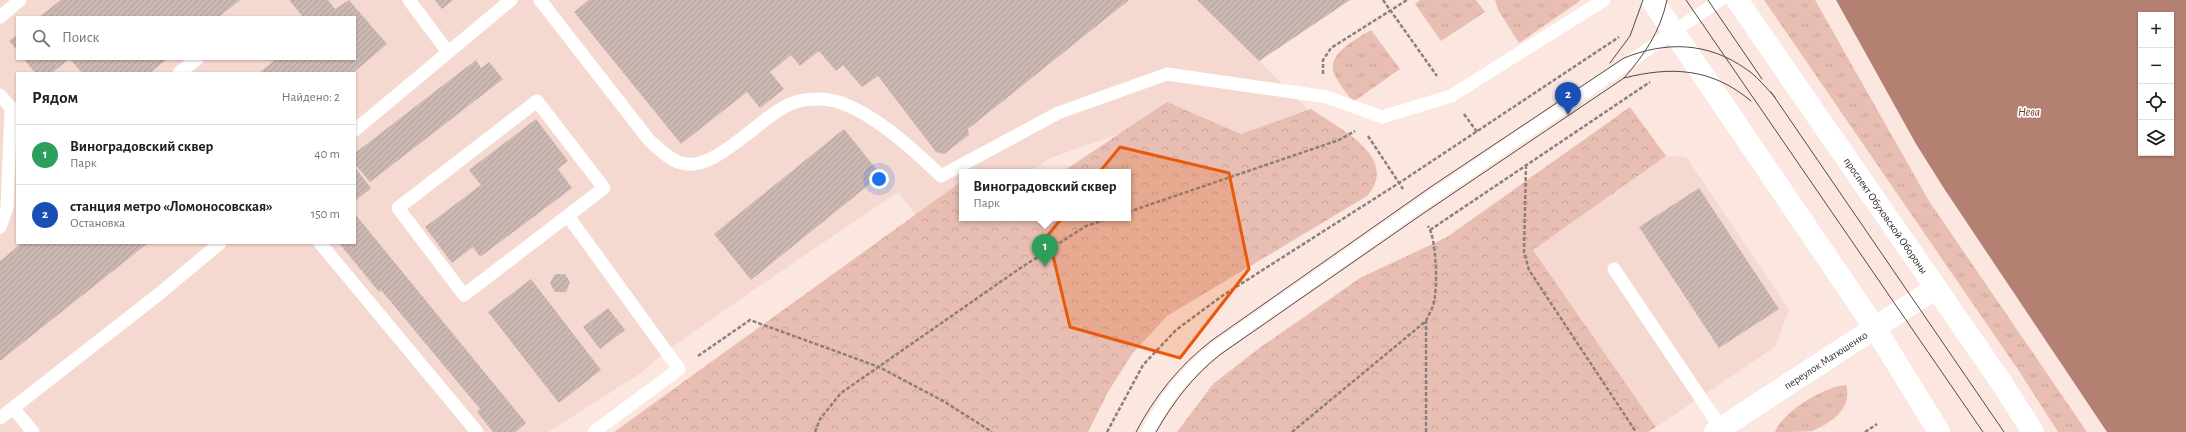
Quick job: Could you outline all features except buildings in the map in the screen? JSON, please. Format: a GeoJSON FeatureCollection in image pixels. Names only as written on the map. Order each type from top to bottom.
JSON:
{"type":"FeatureCollection","features":[{"type":"Feature","properties":{"kind":"main road"},"geometry":{"type":"LineString","coordinates":[[1652,0],[1875,328],[1939,432]]}},
{"type":"Feature","properties":{"kind":"main road","name":"проспект Обуховской Обороны"},"geometry":{"type":"LineString","coordinates":[[1737,0],[1936,288],[2033,432]]}},
{"type":"Feature","properties":{"kind":"main road","name":"переулок Матюшенко"},"geometry":{"type":"LineString","coordinates":[[1718,430],[1936,288]]}},
{"type":"Feature","properties":{"kind":"lane"},"geometry":{"type":"LineString","coordinates":[[0,17],[20,0]]}},
{"type":"Feature","properties":{"kind":"lane"},"geometry":{"type":"LineString","coordinates":[[409,0],[448,52]]}},
{"type":"Feature","properties":{"kind":"lane"},"geometry":{"type":"LineString","coordinates":[[356,129],[511,0]]}},
{"type":"Feature","properties":{"kind":"lane"},"geometry":{"type":"LineString","coordinates":[[540,0],[649,140],[664,154],[679,162],[698,163],[715,157],[771,115],[793,102],[821,99],[846,105],[876,122],[909,146],[941,176],[1058,113],[1167,74],[1327,97],[1382,117],[1451,96],[1604,0]]}},
{"type":"Feature","properties":{"kind":"lane"},"geometry":{"type":"LineString","coordinates":[[1148,432],[1174,388],[1202,359],[1308,284],[1720,0]]}},
{"type":"Feature","properties":{"kind":"lane"},"geometry":{"type":"LineString","coordinates":[[181,72],[196,60]]}},
{"type":"Feature","properties":{"kind":"lane"},"geometry":{"type":"LineString","coordinates":[[0,95],[14,109],[7,208],[0,227]]}},
{"type":"Feature","properties":{"kind":"lane"},"geometry":{"type":"LineString","coordinates":[[538,101],[604,188],[568,216],[464,295],[398,208],[538,101]]}},
{"type":"Feature","properties":{"kind":"lane"},"geometry":{"type":"LineString","coordinates":[[568,216],[679,369],[594,432]]}},
{"type":"Feature","properties":{"kind":"lane"},"geometry":{"type":"LineString","coordinates":[[0,418],[159,294],[219,244]]}},
{"type":"Feature","properties":{"kind":"lane"},"geometry":{"type":"LineString","coordinates":[[321,244],[477,432]]}},
{"type":"Feature","properties":{"kind":"lane"},"geometry":{"type":"LineString","coordinates":[[1614,269],[1718,430]]}},
{"type":"Feature","properties":{"kind":"lane"},"geometry":{"type":"LineString","coordinates":[[13,408],[33,432]]}},
{"type":"Feature","properties":{"kind":"path"},"geometry":{"type":"LineString","coordinates":[[1383,0],[1477,132]]}},
{"type":"Feature","properties":{"kind":"path"},"geometry":{"type":"LineString","coordinates":[[1327,97],[1323,72],[1323,60],[1331,48],[1407,0]]}},
{"type":"Feature","properties":{"kind":"path"},"geometry":{"type":"LineString","coordinates":[[1107,432],[1143,365],[1176,330],[1222,296],[1399,183],[1619,37]]}},
{"type":"Feature","properties":{"kind":"path"},"geometry":{"type":"LineString","coordinates":[[1426,432],[1426,321],[1433,306],[1436,287],[1430,230],[1650,82]]}},
{"type":"Feature","properties":{"kind":"path"},"geometry":{"type":"LineString","coordinates":[[1131,211],[1339,140],[1382,117]]}},
{"type":"Feature","properties":{"kind":"path"},"geometry":{"type":"LineString","coordinates":[[1362,128],[1399,183]]}},
{"type":"Feature","properties":{"kind":"path"},"geometry":{"type":"LineString","coordinates":[[1526,165],[1524,252],[1529,270],[1636,432]]}},
{"type":"Feature","properties":{"kind":"path"},"geometry":{"type":"LineString","coordinates":[[814,432],[820,419],[841,393],[1019,268],[1086,226],[1101,221]]}},
{"type":"Feature","properties":{"kind":"path"},"geometry":{"type":"LineString","coordinates":[[679,369],[750,320],[879,367],[945,402],[992,432]]}},
{"type":"Feature","properties":{"kind":"path"},"geometry":{"type":"LineString","coordinates":[[1292,432],[1426,321]]}},
{"type":"Feature","properties":{"kind":"path"},"geometry":{"type":"LineString","coordinates":[[1865,432],[1877,424]]}},
{"type":"Feature","properties":{"kind":"highlighted area"},"geometry":{"type":"Polygon","coordinates":[[[1120,147],[1229,173],[1249,269],[1180,358],[1070,327],[1048,235],[1120,147]]]}},
{"type":"Feature","properties":{"kind":"shaded area"},"geometry":{"type":"Polygon","coordinates":[[[0,0],[1350,0],[1259,61],[1333,134],[1255,157],[1148,124],[1050,158],[1034,169],[959,169],[959,220],[934,239],[898,192],[665,352],[641,373],[548,432],[0,432],[0,0]]]}},
{"type":"Feature","properties":{"kind":"shaded area"},"geometry":{"type":"Polygon","coordinates":[[[1666,156],[1686,157],[1789,309],[1775,347],[1656,427],[1533,250],[1666,156]]]}},
{"type":"Feature","properties":{"kind":"green space"},"geometry":{"type":"Polygon","coordinates":[[[1420,0],[1476,0],[1485,12],[1441,41],[1415,4],[1420,0]]]}},
{"type":"Feature","properties":{"kind":"green space"},"geometry":{"type":"Polygon","coordinates":[[[1495,0],[1580,1],[1519,43],[1498,10],[1495,0]]]}},
{"type":"Feature","properties":{"kind":"green space"},"geometry":{"type":"Polygon","coordinates":[[[1764,0],[1815,0],[1929,201],[2087,432],[2058,432],[2019,371],[1764,0]]]}},
{"type":"Feature","properties":{"kind":"green space"},"geometry":{"type":"Polygon","coordinates":[[[1371,30],[1400,69],[1353,102],[1335,76],[1333,68],[1334,61],[1344,48],[1371,30]]]}},
{"type":"Feature","properties":{"kind":"green space"},"geometry":{"type":"Polygon","coordinates":[[[1167,102],[1241,134],[1311,109],[1336,125],[1362,145],[1371,156],[1376,169],[1375,182],[1367,196],[1167,316],[1132,354],[1108,392],[1088,432],[614,432],[959,183],[959,221],[1131,221],[1131,169],[1066,169],[1167,102]]]}},
{"type":"Feature","properties":{"kind":"green space"},"geometry":{"type":"Polygon","coordinates":[[[1630,107],[1666,156],[1533,250],[1656,427],[1648,432],[1177,432],[1213,384],[1258,349],[1360,278],[1447,237],[1630,107]]]}},
{"type":"Feature","properties":{"kind":"green space"},"geometry":{"type":"Polygon","coordinates":[[[1846,385],[1847,393],[1844,408],[1827,424],[1812,431],[1775,432],[1779,424],[1786,416],[1805,401],[1837,386],[1846,385]]]}},
{"type":"Feature","properties":{"kind":"water","name":"Нева"},"geometry":{"type":"Polygon","coordinates":[[[1836,0],[2186,0],[2186,432],[2107,432],[1945,190],[1916,144],[1836,0]]]}},
{"type":"Feature","properties":{"kind":"tram line"},"geometry":{"type":"LineString","coordinates":[[1610,63],[1630,36],[1643,0]]}},
{"type":"Feature","properties":{"kind":"tram line"},"geometry":{"type":"LineString","coordinates":[[1156,432],[1170,410],[1193,380],[1221,354],[1421,215],[1624,78],[1639,60],[1651,42],[1664,12],[1667,0]]}},
{"type":"Feature","properties":{"kind":"tram line"},"geometry":{"type":"LineString","coordinates":[[1686,0],[1983,432]]}},
{"type":"Feature","properties":{"kind":"tram line"},"geometry":{"type":"LineString","coordinates":[[1708,0],[1762,79]]}},
{"type":"Feature","properties":{"kind":"tram line"},"geometry":{"type":"LineString","coordinates":[[1136,432],[1151,406],[1178,371],[1211,341],[1432,186],[1624,58],[1640,52],[1671,47],[1702,49],[1732,60],[1746,69],[1775,97]]}},
{"type":"Feature","properties":{"kind":"tram line"},"geometry":{"type":"LineString","coordinates":[[1624,78],[1659,72],[1675,71],[1691,73],[1706,76],[1721,82],[1736,90],[1751,101]]}},
{"type":"Feature","properties":{"kind":"tram line"},"geometry":{"type":"LineString","coordinates":[[1771,92],[2004,432]]}},
{"type":"Feature","properties":{"kind":"place","name":"станция метро «Ломоносовская»"},"geometry":{"type":"Point","coordinates":[1568,115]}},
{"type":"Feature","properties":{"kind":"place","name":"Виноградовский сквер"},"geometry":{"type":"Point","coordinates":[1045,267]}}]}
